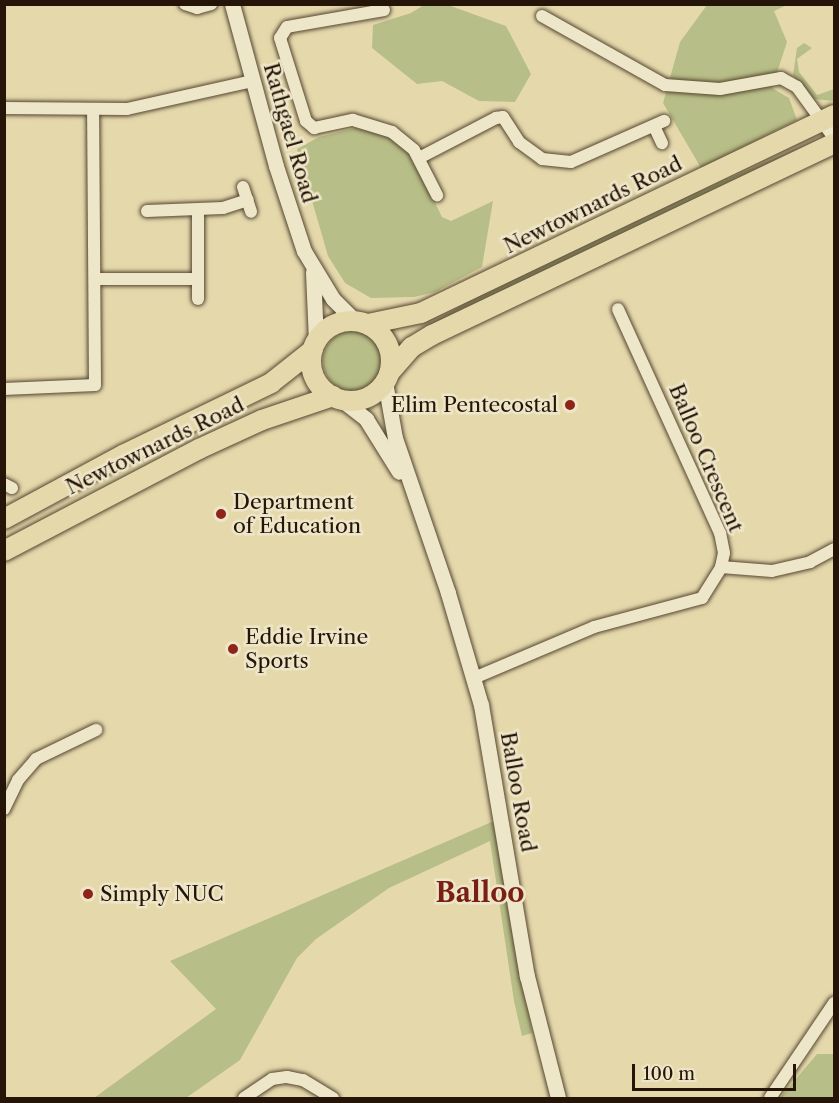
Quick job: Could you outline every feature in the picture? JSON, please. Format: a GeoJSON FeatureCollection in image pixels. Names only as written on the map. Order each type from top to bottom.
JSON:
{"type":"FeatureCollection","features":[{"type":"Feature","properties":{"kind":"highway","name":"Newtownards Road"},"geometry":{"type":"LineString","coordinates":[[361,322],[422,313],[678,191],[832,129]]}},
{"type":"Feature","properties":{"kind":"highway"},"geometry":{"type":"LineString","coordinates":[[387,377],[390,350],[385,339],[361,322],[331,326],[315,346],[315,377],[337,398],[370,396],[387,377],[412,348],[432,334],[832,129]]}},
{"type":"Feature","properties":{"kind":"highway","name":"Newtownards Road"},"geometry":{"type":"LineString","coordinates":[[4,519],[271,383],[315,346]]}},
{"type":"Feature","properties":{"kind":"highway","name":"Newtownards Road"},"geometry":{"type":"LineString","coordinates":[[4,551],[199,449],[262,420],[337,398]]}},
{"type":"Feature","properties":{"kind":"street"},"geometry":{"type":"LineString","coordinates":[[185,4],[198,8],[211,4]]}},
{"type":"Feature","properties":{"kind":"street","name":"Rathgael Road"},"geometry":{"type":"LineString","coordinates":[[232,4],[276,166],[313,272],[315,346]]}},
{"type":"Feature","properties":{"kind":"street"},"geometry":{"type":"LineString","coordinates":[[329,4],[332,18]]}},
{"type":"Feature","properties":{"kind":"street"},"geometry":{"type":"LineString","coordinates":[[377,9],[281,32],[306,121],[314,128],[353,120],[372,123],[392,132],[419,158],[437,195]]}},
{"type":"Feature","properties":{"kind":"street"},"geometry":{"type":"LineString","coordinates":[[542,16],[665,85],[720,89],[781,78],[797,87],[832,129]]}},
{"type":"Feature","properties":{"kind":"street"},"geometry":{"type":"LineString","coordinates":[[4,108],[127,109],[252,81]]}},
{"type":"Feature","properties":{"kind":"street"},"geometry":{"type":"LineString","coordinates":[[4,389],[95,385],[93,110]]}},
{"type":"Feature","properties":{"kind":"street"},"geometry":{"type":"LineString","coordinates":[[419,158],[496,118],[503,117],[519,142],[542,159],[571,162],[659,124],[662,143]]}},
{"type":"Feature","properties":{"kind":"street"},"geometry":{"type":"LineString","coordinates":[[147,211],[198,211],[250,206],[243,187]]}},
{"type":"Feature","properties":{"kind":"street"},"geometry":{"type":"LineString","coordinates":[[198,211],[198,299]]}},
{"type":"Feature","properties":{"kind":"street","name":"Rathgael Road"},"geometry":{"type":"LineString","coordinates":[[313,272],[361,322]]}},
{"type":"Feature","properties":{"kind":"street"},"geometry":{"type":"LineString","coordinates":[[95,279],[198,279]]}},
{"type":"Feature","properties":{"kind":"street","name":"Balloo Crescent"},"geometry":{"type":"LineString","coordinates":[[618,309],[720,533],[724,553],[721,567]]}},
{"type":"Feature","properties":{"kind":"street","name":"Balloo Road"},"geometry":{"type":"LineString","coordinates":[[387,377],[395,438],[474,678],[503,816],[527,976],[558,1098]]}},
{"type":"Feature","properties":{"kind":"street","name":"Balloo Road"},"geometry":{"type":"LineString","coordinates":[[337,398],[366,419],[381,439],[413,498]]}},
{"type":"Feature","properties":{"kind":"street"},"geometry":{"type":"LineString","coordinates":[[474,678],[594,627],[702,598],[721,567],[772,571],[810,562],[834,549]]}},
{"type":"Feature","properties":{"kind":"street"},"geometry":{"type":"LineString","coordinates":[[4,809],[18,780],[36,759],[96,730]]}},
{"type":"Feature","properties":{"kind":"street"},"geometry":{"type":"LineString","coordinates":[[770,1098],[834,1003]]}},
{"type":"Feature","properties":{"kind":"street"},"geometry":{"type":"LineString","coordinates":[[244,1098],[272,1079],[287,1077],[303,1080],[333,1098]]}},
{"type":"Feature","properties":{"kind":"green space"},"geometry":{"type":"Polygon","coordinates":[[[424,5],[448,5],[506,26],[531,74],[515,102],[479,101],[442,81],[417,84],[372,48],[373,25],[411,13],[424,5]]]}},
{"type":"Feature","properties":{"kind":"green space"},"geometry":{"type":"Polygon","coordinates":[[[707,5],[787,5],[774,11],[787,42],[772,88],[789,98],[797,120],[701,168],[663,103],[680,42],[707,5]]]}},
{"type":"Feature","properties":{"kind":"green space"},"geometry":{"type":"Polygon","coordinates":[[[804,43],[812,48],[797,59],[799,72],[817,95],[834,89],[834,101],[814,99],[793,75],[797,48],[804,43]]]}},
{"type":"Feature","properties":{"kind":"green space"},"geometry":{"type":"Polygon","coordinates":[[[356,128],[390,137],[413,157],[442,217],[451,221],[493,201],[482,267],[435,292],[414,297],[371,298],[345,283],[328,256],[297,149],[319,137],[356,128]]]}},
{"type":"Feature","properties":{"kind":"green space"},"geometry":{"type":"Polygon","coordinates":[[[818,139],[431,328],[430,324],[461,306],[426,319],[652,212],[818,139]]]}},
{"type":"Feature","properties":{"kind":"green space"},"geometry":{"type":"Polygon","coordinates":[[[353,331],[370,336],[378,344],[383,361],[378,378],[370,386],[353,391],[336,386],[328,378],[323,361],[328,344],[336,336],[353,331]]]}},
{"type":"Feature","properties":{"kind":"green space"},"geometry":{"type":"Polygon","coordinates":[[[494,821],[499,825],[532,1033],[522,1036],[514,1001],[490,841],[389,888],[316,939],[297,958],[240,1060],[186,1098],[94,1098],[216,1009],[170,961],[494,821]]]}},
{"type":"Feature","properties":{"kind":"green space"},"geometry":{"type":"Polygon","coordinates":[[[817,1054],[834,1054],[834,1098],[780,1098],[817,1054]]]}},
{"type":"Feature","properties":{"kind":"place","name":"Elim Pentecostal"},"geometry":{"type":"Point","coordinates":[570,405]}},
{"type":"Feature","properties":{"kind":"place","name":"Department of Education"},"geometry":{"type":"Point","coordinates":[221,514]}},
{"type":"Feature","properties":{"kind":"place","name":"Eddie Irvine Sports"},"geometry":{"type":"Point","coordinates":[233,649]}},
{"type":"Feature","properties":{"kind":"place","name":"Simply NUC"},"geometry":{"type":"Point","coordinates":[88,894]}},
{"type":"Feature","properties":{"kind":"district","name":"Balloo"},"geometry":{"type":"Point","coordinates":[480,893]}}]}
